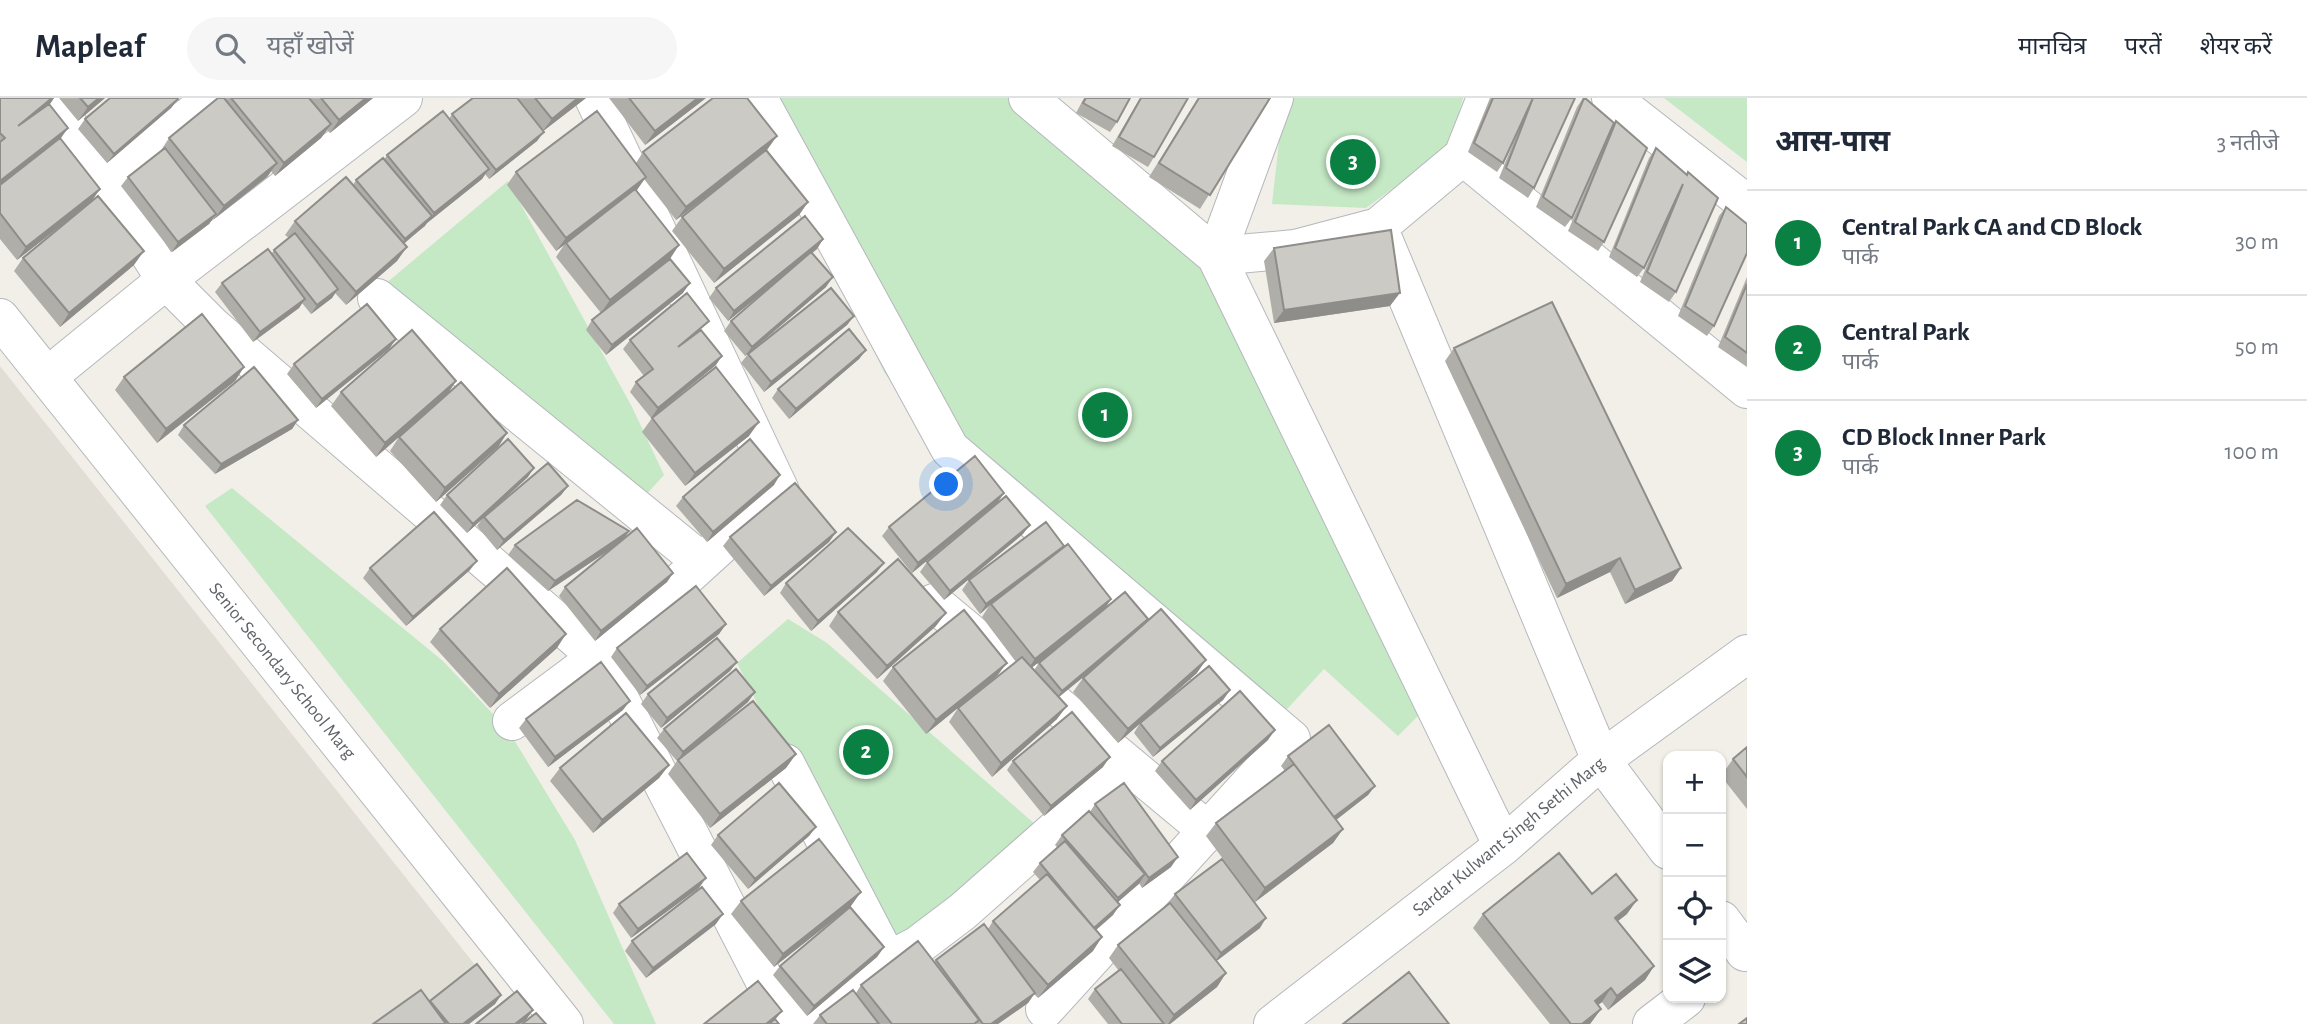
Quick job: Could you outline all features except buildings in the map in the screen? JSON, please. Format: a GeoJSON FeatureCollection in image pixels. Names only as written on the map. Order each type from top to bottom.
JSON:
{"type":"FeatureCollection","features":[{"type":"Feature","properties":{"kind":"street"},"geometry":{"type":"LineString","coordinates":[[51,98],[166,279],[212,326],[598,657],[787,1024]]}},
{"type":"Feature","properties":{"kind":"street"},"geometry":{"type":"LineString","coordinates":[[104,184],[213,98]]}},
{"type":"Feature","properties":{"kind":"street"},"geometry":{"type":"LineString","coordinates":[[47,377],[166,279],[403,98]]}},
{"type":"Feature","properties":{"kind":"street"},"geometry":{"type":"LineString","coordinates":[[512,721],[598,657],[780,491],[594,98]]}},
{"type":"Feature","properties":{"kind":"street"},"geometry":{"type":"LineString","coordinates":[[758,98],[950,449],[1291,739],[1040,1019]]}},
{"type":"Feature","properties":{"kind":"street"},"geometry":{"type":"LineString","coordinates":[[1028,98],[1216,256],[1503,846]]}},
{"type":"Feature","properties":{"kind":"street"},"geometry":{"type":"LineString","coordinates":[[1216,256],[1274,98]]}},
{"type":"Feature","properties":{"kind":"street"},"geometry":{"type":"LineString","coordinates":[[1216,256],[1295,249],[1378,227],[1463,156],[1486,98]]}},
{"type":"Feature","properties":{"kind":"street"},"geometry":{"type":"LineString","coordinates":[[1611,98],[1747,204]]}},
{"type":"Feature","properties":{"kind":"street"},"geometry":{"type":"LineString","coordinates":[[1463,156],[1747,389]]}},
{"type":"Feature","properties":{"kind":"street"},"geometry":{"type":"LineString","coordinates":[[1378,227],[1601,760],[1663,843]]}},
{"type":"Feature","properties":{"kind":"street"},"geometry":{"type":"LineString","coordinates":[[377,298],[702,562]]}},
{"type":"Feature","properties":{"kind":"street","name":"Senior Secondary School Marg"},"geometry":{"type":"LineString","coordinates":[[0,318],[564,1024]]}},
{"type":"Feature","properties":{"kind":"street"},"geometry":{"type":"LineString","coordinates":[[934,603],[1208,831]]}},
{"type":"Feature","properties":{"kind":"street","name":"Sardar Kulwant Singh Sethi Marg"},"geometry":{"type":"LineString","coordinates":[[1273,1024],[1503,846],[1601,760],[1747,654]]}},
{"type":"Feature","properties":{"kind":"street"},"geometry":{"type":"LineString","coordinates":[[785,763],[888,961]]}},
{"type":"Feature","properties":{"kind":"street"},"geometry":{"type":"LineString","coordinates":[[804,1024],[888,961],[917,946],[962,912],[1129,765]]}},
{"type":"Feature","properties":{"kind":"street"},"geometry":{"type":"LineString","coordinates":[[1726,930],[1738,958]]}},
{"type":"Feature","properties":{"kind":"street"},"geometry":{"type":"LineString","coordinates":[[1652,1024],[1679,1003]]}},
{"type":"Feature","properties":{"kind":"shaded area"},"geometry":{"type":"Polygon","coordinates":[[[0,366],[479,970],[410,1024],[0,1024],[0,366]]]}},
{"type":"Feature","properties":{"kind":"green space"},"geometry":{"type":"Polygon","coordinates":[[[757,98],[1030,98],[1222,253],[1427,707],[1398,736],[1324,669],[1276,721],[947,459],[884,372],[757,98]]]}},
{"type":"Feature","properties":{"kind":"green space"},"geometry":{"type":"Polygon","coordinates":[[[1288,98],[1463,98],[1450,147],[1366,208],[1272,204],[1280,133],[1288,98]]]}},
{"type":"Feature","properties":{"kind":"green space"},"geometry":{"type":"Polygon","coordinates":[[[1664,98],[1747,98],[1747,162],[1664,98]]]}},
{"type":"Feature","properties":{"kind":"green space"},"geometry":{"type":"Polygon","coordinates":[[[508,181],[632,407],[664,475],[643,498],[372,295],[508,181]]]}},
{"type":"Feature","properties":{"kind":"green space"},"geometry":{"type":"Polygon","coordinates":[[[232,488],[443,661],[508,730],[575,840],[656,1024],[614,1024],[205,506],[232,488]]]}},
{"type":"Feature","properties":{"kind":"green space"},"geometry":{"type":"Polygon","coordinates":[[[788,619],[827,643],[1036,825],[890,953],[801,792],[737,663],[788,619]]]}},
{"type":"Feature","properties":{"kind":"place","name":"CD Block Inner Park"},"geometry":{"type":"Point","coordinates":[1353,162]}},
{"type":"Feature","properties":{"kind":"place","name":"Central Park CA and CD Block"},"geometry":{"type":"Point","coordinates":[1105,415]}},
{"type":"Feature","properties":{"kind":"place","name":"Central Park"},"geometry":{"type":"Point","coordinates":[866,752]}}]}
